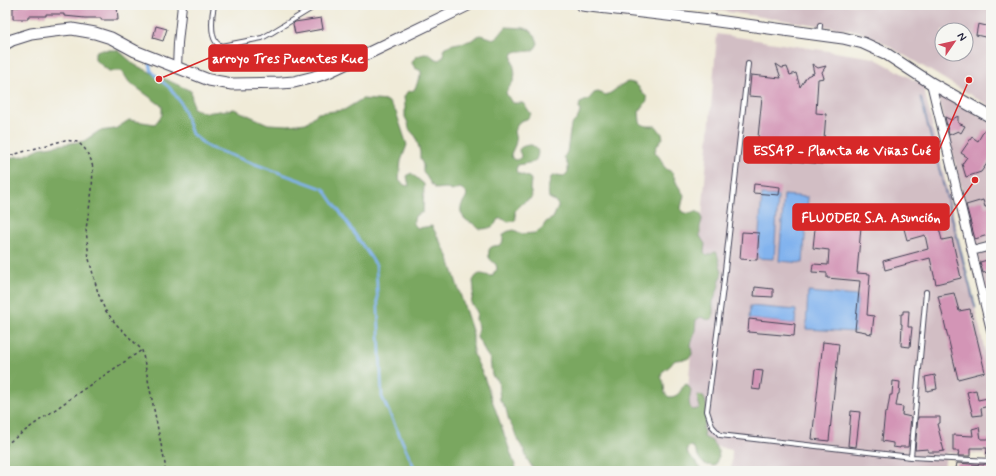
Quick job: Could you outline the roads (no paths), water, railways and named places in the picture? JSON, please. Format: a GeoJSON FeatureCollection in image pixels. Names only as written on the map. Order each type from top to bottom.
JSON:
{"type":"FeatureCollection","features":[{"type":"Feature","properties":{"kind":"street"},"geometry":{"type":"LineString","coordinates":[[177,68],[182,5]]}},
{"type":"Feature","properties":{"kind":"street"},"geometry":{"type":"LineString","coordinates":[[5,44],[12,40],[31,34],[72,29],[95,33],[111,38],[135,51],[209,80],[232,84],[281,83],[307,79],[326,73],[468,5]]}},
{"type":"Feature","properties":{"kind":"street"},"geometry":{"type":"LineString","coordinates":[[587,5],[710,20],[819,30],[862,43],[885,53],[991,117]]}},
{"type":"Feature","properties":{"kind":"street"},"geometry":{"type":"LineString","coordinates":[[932,82],[991,330]]}},
{"type":"Feature","properties":{"kind":"street"},"geometry":{"type":"LineString","coordinates":[[972,251],[991,246]]}},
{"type":"Feature","properties":{"kind":"lane"},"geometry":{"type":"LineString","coordinates":[[214,5],[212,17],[213,37],[216,43],[221,46],[262,38],[317,5]]}},
{"type":"Feature","properties":{"kind":"lane"},"geometry":{"type":"LineString","coordinates":[[748,64],[724,280],[707,411],[712,426],[720,435],[911,457],[991,461]]}},
{"type":"Feature","properties":{"kind":"lane"},"geometry":{"type":"LineString","coordinates":[[911,457],[926,292]]}},
{"type":"Feature","properties":{"kind":"water"},"geometry":{"type":"Polygon","coordinates":[[[921,97],[976,308],[975,308],[921,97]]]}},
{"type":"Feature","properties":{"kind":"water"},"geometry":{"type":"Polygon","coordinates":[[[762,195],[778,196],[774,259],[757,258],[762,195]]]}},
{"type":"Feature","properties":{"kind":"water"},"geometry":{"type":"Polygon","coordinates":[[[784,195],[808,197],[803,263],[779,261],[784,195]]]}},
{"type":"Feature","properties":{"kind":"water"},"geometry":{"type":"Polygon","coordinates":[[[808,292],[858,296],[855,332],[806,329],[808,292]]]}},
{"type":"Feature","properties":{"kind":"water"},"geometry":{"type":"Polygon","coordinates":[[[750,306],[796,310],[795,324],[749,319],[750,306]]]}},
{"type":"Feature","properties":{"kind":"waterway"},"geometry":{"type":"LineString","coordinates":[[149,59],[151,70],[170,88],[181,103],[192,134],[208,147],[324,189],[376,265],[382,397],[416,471]]}},
{"type":"Feature","properties":{"kind":"place","name":"arroyo Tres Puentes Kue"},"geometry":{"type":"Point","coordinates":[159,79]}},
{"type":"Feature","properties":{"kind":"place","name":"ESSAP - Planta de Viñas Cué"},"geometry":{"type":"Point","coordinates":[969,80]}},
{"type":"Feature","properties":{"kind":"place","name":"FLUODER S.A. Asunción"},"geometry":{"type":"Point","coordinates":[975,180]}}]}
